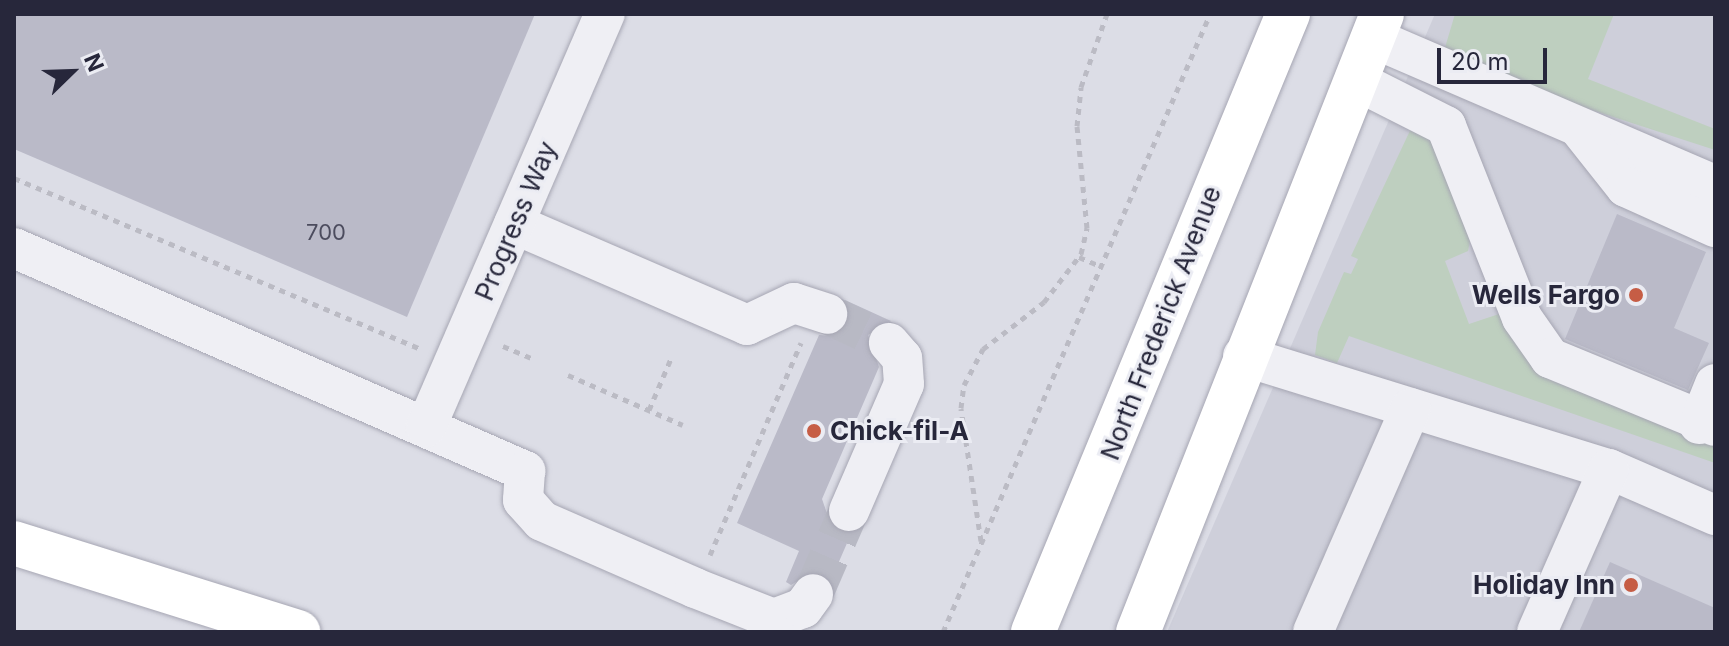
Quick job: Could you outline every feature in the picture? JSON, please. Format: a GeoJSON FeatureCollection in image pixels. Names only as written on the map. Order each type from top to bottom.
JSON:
{"type":"FeatureCollection","features":[{"type":"Feature","properties":{"kind":"main road","name":"North Frederick Avenue"},"geometry":{"type":"LineString","coordinates":[[1033,632],[1288,14]]}},
{"type":"Feature","properties":{"kind":"main road"},"geometry":{"type":"LineString","coordinates":[[1138,632],[1243,356],[1378,26]]}},
{"type":"Feature","properties":{"kind":"main road"},"geometry":{"type":"LineString","coordinates":[[14,543],[298,632]]}},
{"type":"Feature","properties":{"kind":"street","name":"Progress Way"},"geometry":{"type":"LineString","coordinates":[[426,427],[605,14]]}},
{"type":"Feature","properties":{"kind":"street"},"geometry":{"type":"LineString","coordinates":[[1378,26],[1577,126],[1715,185]]}},
{"type":"Feature","properties":{"kind":"street"},"geometry":{"type":"LineString","coordinates":[[1355,80],[1446,126],[1522,318],[1550,358],[1707,425],[1715,384]]}},
{"type":"Feature","properties":{"kind":"street"},"geometry":{"type":"LineString","coordinates":[[1577,126],[1626,187],[1715,227]]}},
{"type":"Feature","properties":{"kind":"street"},"geometry":{"type":"LineString","coordinates":[[514,224],[747,325],[788,304],[822,312]]}},
{"type":"Feature","properties":{"kind":"street"},"geometry":{"type":"LineString","coordinates":[[14,248],[525,471],[523,500],[542,521],[695,588],[774,619],[803,608],[813,594]]}},
{"type":"Feature","properties":{"kind":"street"},"geometry":{"type":"LineString","coordinates":[[849,511],[904,384],[902,358],[889,343]]}},
{"type":"Feature","properties":{"kind":"street"},"geometry":{"type":"LineString","coordinates":[[1243,356],[1609,469],[1715,515]]}},
{"type":"Feature","properties":{"kind":"street"},"geometry":{"type":"LineString","coordinates":[[1313,632],[1411,408]]}},
{"type":"Feature","properties":{"kind":"street"},"geometry":{"type":"LineString","coordinates":[[1537,632],[1609,469]]}},
{"type":"Feature","properties":{"kind":"path"},"geometry":{"type":"LineString","coordinates":[[982,543],[961,408],[964,385],[983,349],[1044,302],[1079,257],[1087,228],[1077,126],[1081,87],[1107,14]]}},
{"type":"Feature","properties":{"kind":"path"},"geometry":{"type":"LineString","coordinates":[[943,632],[1210,14]]}},
{"type":"Feature","properties":{"kind":"path"},"geometry":{"type":"LineString","coordinates":[[14,178],[420,350],[426,335]]}},
{"type":"Feature","properties":{"kind":"path"},"geometry":{"type":"LineString","coordinates":[[1079,257],[1100,266]]}},
{"type":"Feature","properties":{"kind":"path"},"geometry":{"type":"LineString","coordinates":[[695,588],[753,455],[822,312]]}},
{"type":"Feature","properties":{"kind":"path"},"geometry":{"type":"LineString","coordinates":[[499,344],[531,358]]}},
{"type":"Feature","properties":{"kind":"path"},"geometry":{"type":"LineString","coordinates":[[649,410],[672,356]]}},
{"type":"Feature","properties":{"kind":"path"},"geometry":{"type":"LineString","coordinates":[[568,375],[683,425]]}},
{"type":"Feature","properties":{"kind":"path"},"geometry":{"type":"LineString","coordinates":[[745,452],[753,455]]}},
{"type":"Feature","properties":{"kind":"shaded area"},"geometry":{"type":"Polygon","coordinates":[[[1435,14],[1715,14],[1715,632],[1167,632],[1435,14]]]}},
{"type":"Feature","properties":{"kind":"green space"},"geometry":{"type":"Polygon","coordinates":[[[1455,14],[1614,14],[1588,79],[1715,129],[1715,150],[1441,61],[1455,14]]]}},
{"type":"Feature","properties":{"kind":"green space"},"geometry":{"type":"Polygon","coordinates":[[[1415,120],[1429,134],[1470,241],[1468,251],[1445,261],[1469,324],[1499,314],[1554,380],[1715,444],[1715,463],[1349,336],[1337,363],[1315,355],[1318,332],[1344,272],[1351,274],[1358,259],[1351,256],[1415,120]]]}},
{"type":"Feature","properties":{"kind":"building"},"geometry":{"type":"Polygon","coordinates":[[[14,14],[535,14],[407,317],[14,149],[14,14]]]}},
{"type":"Feature","properties":{"kind":"building"},"geometry":{"type":"Polygon","coordinates":[[[1617,214],[1706,252],[1674,328],[1709,343],[1688,390],[1565,339],[1617,214]]]}},
{"type":"Feature","properties":{"kind":"building","name":"Chick-fil-A"},"geometry":{"type":"Polygon","coordinates":[[[845,300],[891,321],[868,335],[879,367],[822,499],[831,525],[851,534],[831,580],[814,571],[791,585],[786,582],[799,551],[737,523],[819,335],[832,336],[848,322],[845,300]]]}},
{"type":"Feature","properties":{"kind":"building","name":"Holiday Inn"},"geometry":{"type":"Polygon","coordinates":[[[1610,562],[1715,608],[1715,632],[1579,632],[1610,562]]]}},
{"type":"Feature","properties":{"kind":"tunnel"},"geometry":{"type":"LineString","coordinates":[[827,314],[889,343]]}},
{"type":"Feature","properties":{"kind":"tunnel"},"geometry":{"type":"LineString","coordinates":[[813,594],[849,511]]}},
{"type":"Feature","properties":{"kind":"place","name":"Wells Fargo"},"geometry":{"type":"Point","coordinates":[1636,295]}},
{"type":"Feature","properties":{"kind":"place","name":"Chick-fil-A"},"geometry":{"type":"Point","coordinates":[814,431]}},
{"type":"Feature","properties":{"kind":"place","name":"Holiday Inn"},"geometry":{"type":"Point","coordinates":[1631,585]}}]}
